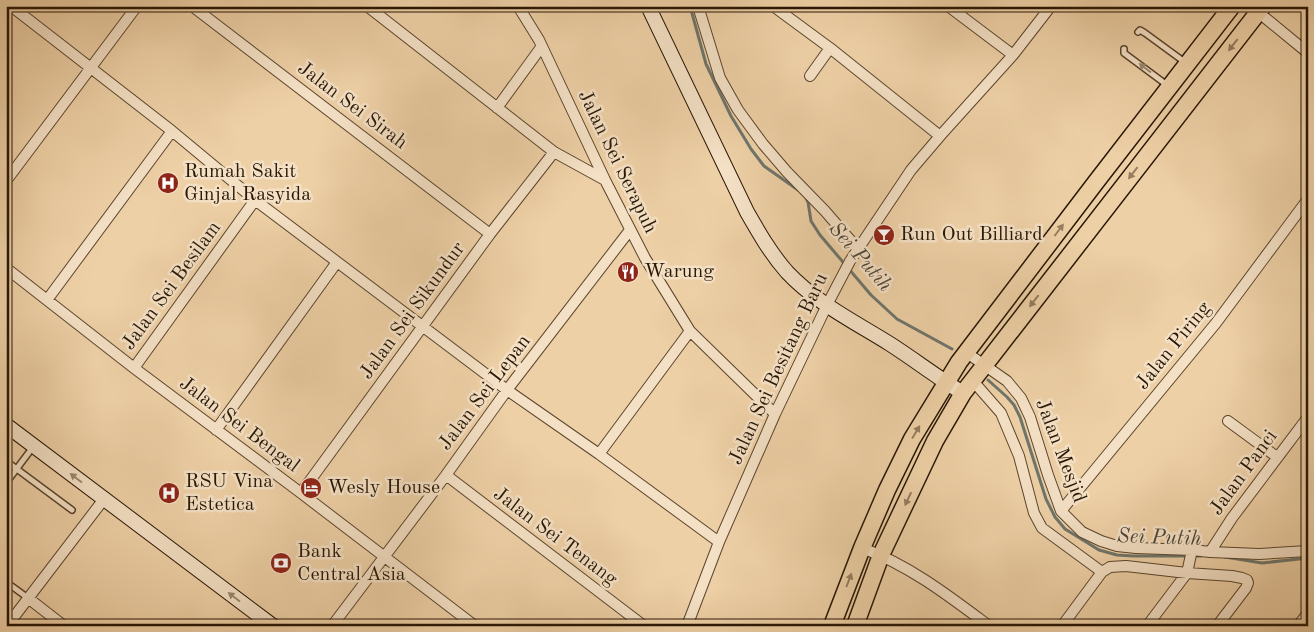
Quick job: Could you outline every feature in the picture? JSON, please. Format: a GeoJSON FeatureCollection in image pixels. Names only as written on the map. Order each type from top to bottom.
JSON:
{"type":"FeatureCollection","features":[{"type":"Feature","properties":{"kind":"main road"},"geometry":{"type":"LineString","coordinates":[[832,626],[862,548],[912,439],[946,383],[966,353],[1232,6]]}},
{"type":"Feature","properties":{"kind":"main road"},"geometry":{"type":"LineString","coordinates":[[855,626],[881,555],[935,441],[968,387],[1257,8]]}},
{"type":"Feature","properties":{"kind":"street"},"geometry":{"type":"LineString","coordinates":[[11,6],[172,131],[255,200],[507,390],[599,454],[719,542]]}},
{"type":"Feature","properties":{"kind":"street"},"geometry":{"type":"LineString","coordinates":[[6,181],[137,6]]}},
{"type":"Feature","properties":{"kind":"street","name":"Jalan Sei Sirah"},"geometry":{"type":"LineString","coordinates":[[192,6],[490,234]]}},
{"type":"Feature","properties":{"kind":"street"},"geometry":{"type":"LineString","coordinates":[[367,6],[554,152],[605,180]]}},
{"type":"Feature","properties":{"kind":"street","name":"Jalan Sei Serapuh"},"geometry":{"type":"LineString","coordinates":[[518,6],[542,46],[630,230],[690,331],[776,414]]}},
{"type":"Feature","properties":{"kind":"street"},"geometry":{"type":"LineString","coordinates":[[648,6],[747,212],[762,240],[788,273],[827,305],[913,359],[946,383],[968,387],[1001,412],[1019,456],[1034,513],[1042,528],[1102,572]]}},
{"type":"Feature","properties":{"kind":"street"},"geometry":{"type":"LineString","coordinates":[[698,6],[720,78],[738,110],[787,172],[825,210],[858,248]]}},
{"type":"Feature","properties":{"kind":"street"},"geometry":{"type":"LineString","coordinates":[[773,6],[830,48],[940,136]]}},
{"type":"Feature","properties":{"kind":"street"},"geometry":{"type":"LineString","coordinates":[[948,6],[1013,55]]}},
{"type":"Feature","properties":{"kind":"street","name":"Jalan Sei Besitang Baru"},"geometry":{"type":"LineString","coordinates":[[687,626],[719,542],[776,414],[827,305],[850,261],[911,170],[1013,55],[1050,6]]}},
{"type":"Feature","properties":{"kind":"street"},"geometry":{"type":"LineString","coordinates":[[1257,8],[1308,54]]}},
{"type":"Feature","properties":{"kind":"street"},"geometry":{"type":"LineString","coordinates":[[497,108],[542,46]]}},
{"type":"Feature","properties":{"kind":"street"},"geometry":{"type":"LineString","coordinates":[[810,76],[830,48]]}},
{"type":"Feature","properties":{"kind":"street"},"geometry":{"type":"LineString","coordinates":[[47,300],[172,131]]}},
{"type":"Feature","properties":{"kind":"street","name":"Jalan Sei Sikundur"},"geometry":{"type":"LineString","coordinates":[[301,492],[490,234],[554,152]]}},
{"type":"Feature","properties":{"kind":"street","name":"Jalan Piring"},"geometry":{"type":"LineString","coordinates":[[1061,511],[1216,323],[1308,199]]}},
{"type":"Feature","properties":{"kind":"street","name":"Jalan Sei Besilam"},"geometry":{"type":"LineString","coordinates":[[134,368],[255,200]]}},
{"type":"Feature","properties":{"kind":"street","name":"Jalan Sei Lepan"},"geometry":{"type":"LineString","coordinates":[[332,626],[446,475],[507,390],[630,230]]}},
{"type":"Feature","properties":{"kind":"street"},"geometry":{"type":"LineString","coordinates":[[216,430],[337,262]]}},
{"type":"Feature","properties":{"kind":"street","name":"Jalan Sei Bengal"},"geometry":{"type":"LineString","coordinates":[[6,268],[134,368],[301,492],[475,626]]}},
{"type":"Feature","properties":{"kind":"street"},"geometry":{"type":"LineString","coordinates":[[599,454],[690,331]]}},
{"type":"Feature","properties":{"kind":"street","name":"Jalan Mesjid"},"geometry":{"type":"LineString","coordinates":[[966,353],[1007,381],[1021,398],[1030,417],[1061,511],[1082,532],[1101,542],[1116,546],[1192,553],[1259,554],[1308,551]]}},
{"type":"Feature","properties":{"kind":"street","name":"Jalan Panci"},"geometry":{"type":"LineString","coordinates":[[1210,552],[1277,456],[1308,417]]}},
{"type":"Feature","properties":{"kind":"street"},"geometry":{"type":"LineString","coordinates":[[1228,421],[1277,456]]}},
{"type":"Feature","properties":{"kind":"street"},"geometry":{"type":"LineString","coordinates":[[6,425],[273,626]]}},
{"type":"Feature","properties":{"kind":"street","name":"Jalan Sei Tenang"},"geometry":{"type":"LineString","coordinates":[[446,475],[644,626]]}},
{"type":"Feature","properties":{"kind":"street"},"geometry":{"type":"LineString","coordinates":[[8,626],[104,499]]}},
{"type":"Feature","properties":{"kind":"street"},"geometry":{"type":"LineString","coordinates":[[862,548],[881,555],[942,590],[989,626]]}},
{"type":"Feature","properties":{"kind":"street"},"geometry":{"type":"LineString","coordinates":[[1147,626],[1187,573],[1192,553]]}},
{"type":"Feature","properties":{"kind":"street"},"geometry":{"type":"LineString","coordinates":[[1062,626],[1102,572],[1110,568],[1126,566],[1232,576],[1247,580],[1246,588],[1217,626]]}},
{"type":"Feature","properties":{"kind":"street"},"geometry":{"type":"LineString","coordinates":[[28,598],[64,626]]}},
{"type":"Feature","properties":{"kind":"street"},"geometry":{"type":"LineString","coordinates":[[1298,626],[1308,613]]}},
{"type":"Feature","properties":{"kind":"lane"},"geometry":{"type":"LineString","coordinates":[[1138,32],[1140,30],[1145,32],[1187,64]]}},
{"type":"Feature","properties":{"kind":"lane"},"geometry":{"type":"LineString","coordinates":[[1124,49],[1124,53],[1170,87]]}},
{"type":"Feature","properties":{"kind":"lane"},"geometry":{"type":"LineString","coordinates":[[6,483],[34,446]]}},
{"type":"Feature","properties":{"kind":"lane"},"geometry":{"type":"LineString","coordinates":[[6,461],[72,510]]}},
{"type":"Feature","properties":{"kind":"lane"},"geometry":{"type":"LineString","coordinates":[[6,582],[28,598]]}},
{"type":"Feature","properties":{"kind":"waterway","name":"Sei Putih"},"geometry":{"type":"LineString","coordinates":[[690,6],[706,64],[731,116],[764,166],[798,190]]}},
{"type":"Feature","properties":{"kind":"waterway","name":"Sei Putih"},"geometry":{"type":"LineString","coordinates":[[806,198],[811,221],[820,235],[871,295],[897,319],[952,349]]}},
{"type":"Feature","properties":{"kind":"waterway","name":"Sei Putih"},"geometry":{"type":"LineString","coordinates":[[988,380],[1014,405],[1020,417],[1046,499],[1055,517],[1065,529],[1099,550],[1117,555],[1201,556]]}},
{"type":"Feature","properties":{"kind":"waterway","name":"Sei Putih"},"geometry":{"type":"LineString","coordinates":[[1225,557],[1262,563],[1308,558]]}},
{"type":"Feature","properties":{"kind":"place","name":"Rumah Sakit Ginjal Rasyida"},"geometry":{"type":"Point","coordinates":[168,183]}},
{"type":"Feature","properties":{"kind":"place","name":"Run Out Billiard"},"geometry":{"type":"Point","coordinates":[884,235]}},
{"type":"Feature","properties":{"kind":"place","name":"Warung"},"geometry":{"type":"Point","coordinates":[628,272]}},
{"type":"Feature","properties":{"kind":"place","name":"Wesly House"},"geometry":{"type":"Point","coordinates":[311,488]}},
{"type":"Feature","properties":{"kind":"place","name":"RSU Vina Estetica"},"geometry":{"type":"Point","coordinates":[169,493]}},
{"type":"Feature","properties":{"kind":"place","name":"Bank Central Asia"},"geometry":{"type":"Point","coordinates":[281,563]}}]}
